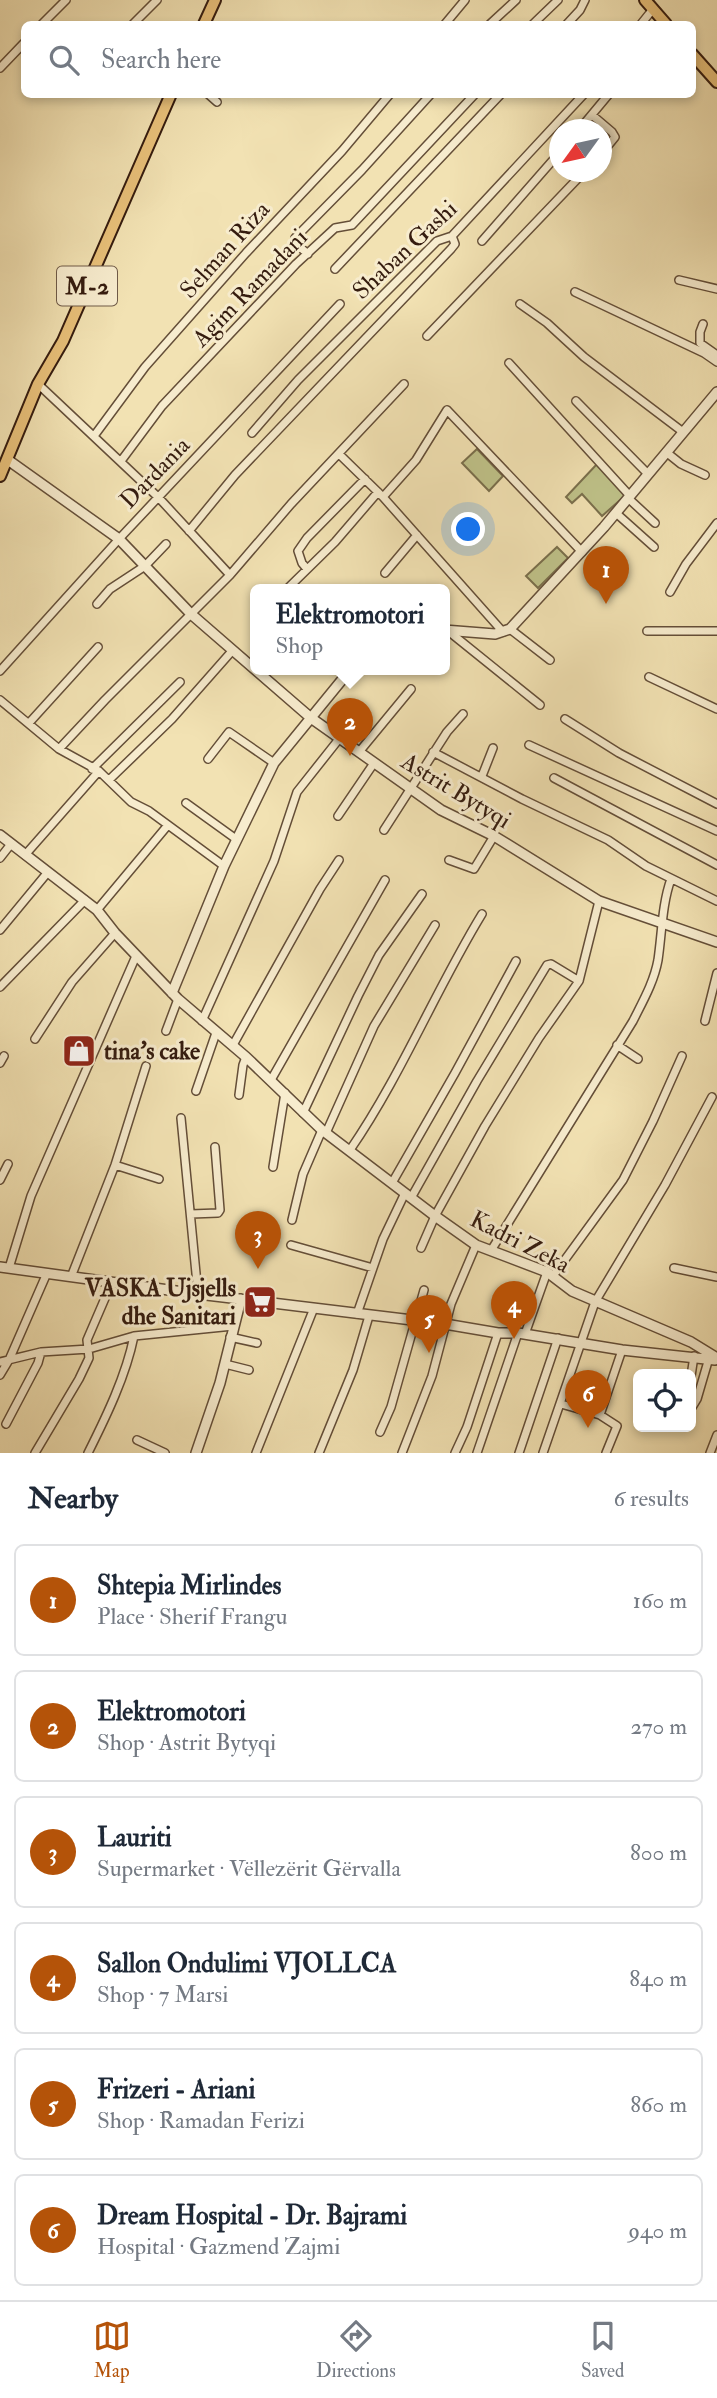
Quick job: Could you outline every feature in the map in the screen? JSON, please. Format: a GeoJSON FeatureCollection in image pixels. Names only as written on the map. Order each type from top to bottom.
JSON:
{"type":"FeatureCollection","features":[{"type":"Feature","properties":{"kind":"main road"},"geometry":{"type":"LineString","coordinates":[[205,21],[215,0]]}},
{"type":"Feature","properties":{"kind":"main road"},"geometry":{"type":"LineString","coordinates":[[645,0],[663,21]]}},
{"type":"Feature","properties":{"kind":"main road"},"geometry":{"type":"LineString","coordinates":[[696,58],[717,82]]}},
{"type":"Feature","properties":{"kind":"main road","name":"M-2"},"geometry":{"type":"LineString","coordinates":[[0,476],[38,384],[64,341],[169,98]]}},
{"type":"Feature","properties":{"kind":"street"},"geometry":{"type":"LineString","coordinates":[[45,21],[66,0]]}},
{"type":"Feature","properties":{"kind":"street"},"geometry":{"type":"LineString","coordinates":[[136,21],[157,0]]}},
{"type":"Feature","properties":{"kind":"street"},"geometry":{"type":"LineString","coordinates":[[448,21],[465,0]]}},
{"type":"Feature","properties":{"kind":"street"},"geometry":{"type":"LineString","coordinates":[[493,21],[516,0]]}},
{"type":"Feature","properties":{"kind":"street"},"geometry":{"type":"LineString","coordinates":[[536,21],[558,0]]}},
{"type":"Feature","properties":{"kind":"street"},"geometry":{"type":"LineString","coordinates":[[570,21],[585,0]]}},
{"type":"Feature","properties":{"kind":"street"},"geometry":{"type":"LineString","coordinates":[[643,21],[653,9]]}},
{"type":"Feature","properties":{"kind":"street"},"geometry":{"type":"LineString","coordinates":[[0,68],[21,46]]}},
{"type":"Feature","properties":{"kind":"street"},"geometry":{"type":"LineString","coordinates":[[212,98],[217,102]]}},
{"type":"Feature","properties":{"kind":"street","name":"Selman Riza"},"geometry":{"type":"LineString","coordinates":[[94,436],[145,368],[387,98]]}},
{"type":"Feature","properties":{"kind":"street"},"geometry":{"type":"LineString","coordinates":[[308,254],[296,244],[295,238],[427,98]]}},
{"type":"Feature","properties":{"kind":"street","name":"Agim Ramadani"},"geometry":{"type":"LineString","coordinates":[[121,461],[162,406],[296,264],[335,228],[354,223],[471,98]]}},
{"type":"Feature","properties":{"kind":"street"},"geometry":{"type":"LineString","coordinates":[[335,269],[497,98]]}},
{"type":"Feature","properties":{"kind":"street","name":"Shaban Gashi"},"geometry":{"type":"LineString","coordinates":[[251,433],[298,380],[437,241],[452,236],[580,98]]}},
{"type":"Feature","properties":{"kind":"street"},"geometry":{"type":"LineString","coordinates":[[589,119],[606,98]]}},
{"type":"Feature","properties":{"kind":"street"},"geometry":{"type":"LineString","coordinates":[[592,115],[597,119]]}},
{"type":"Feature","properties":{"kind":"street"},"geometry":{"type":"LineString","coordinates":[[482,241],[549,164]]}},
{"type":"Feature","properties":{"kind":"street"},"geometry":{"type":"LineString","coordinates":[[427,336],[574,182]]}},
{"type":"Feature","properties":{"kind":"street"},"geometry":{"type":"LineString","coordinates":[[189,531],[235,475],[455,244],[452,236]]}},
{"type":"Feature","properties":{"kind":"street"},"geometry":{"type":"LineString","coordinates":[[679,280],[717,289]]}},
{"type":"Feature","properties":{"kind":"street"},"geometry":{"type":"LineString","coordinates":[[575,292],[704,353],[717,362]]}},
{"type":"Feature","properties":{"kind":"street","name":"Dardania"},"geometry":{"type":"LineString","coordinates":[[0,671],[119,539],[340,304]]}},
{"type":"Feature","properties":{"kind":"street"},"geometry":{"type":"LineString","coordinates":[[520,304],[682,432]]}},
{"type":"Feature","properties":{"kind":"street"},"geometry":{"type":"LineString","coordinates":[[703,324],[700,343],[717,355]]}},
{"type":"Feature","properties":{"kind":"street"},"geometry":{"type":"LineString","coordinates":[[509,363],[655,523]]}},
{"type":"Feature","properties":{"kind":"street"},"geometry":{"type":"LineString","coordinates":[[38,384],[159,498],[230,575]]}},
{"type":"Feature","properties":{"kind":"street"},"geometry":{"type":"LineString","coordinates":[[60,749],[230,575],[291,504],[404,384]]}},
{"type":"Feature","properties":{"kind":"street"},"geometry":{"type":"LineString","coordinates":[[450,630],[495,634],[506,631],[582,552],[716,395]]}},
{"type":"Feature","properties":{"kind":"street"},"geometry":{"type":"LineString","coordinates":[[576,401],[647,473]]}},
{"type":"Feature","properties":{"kind":"street"},"geometry":{"type":"LineString","coordinates":[[292,584],[416,460],[447,410],[582,552]]}},
{"type":"Feature","properties":{"kind":"street"},"geometry":{"type":"LineString","coordinates":[[666,452],[681,464],[705,475]]}},
{"type":"Feature","properties":{"kind":"street"},"geometry":{"type":"LineString","coordinates":[[340,454],[506,631],[550,660]]}},
{"type":"Feature","properties":{"kind":"street","name":"Astrit Bytyqi"},"geometry":{"type":"LineString","coordinates":[[8,460],[119,539],[191,614],[250,666]]}},
{"type":"Feature","properties":{"kind":"street"},"geometry":{"type":"LineString","coordinates":[[307,569],[298,551],[307,538],[365,479]]}},
{"type":"Feature","properties":{"kind":"street"},"geometry":{"type":"LineString","coordinates":[[616,513],[654,547]]}},
{"type":"Feature","properties":{"kind":"street"},"geometry":{"type":"LineString","coordinates":[[670,592],[686,564],[717,523]]}},
{"type":"Feature","properties":{"kind":"street"},"geometry":{"type":"LineString","coordinates":[[385,573],[417,535]]}},
{"type":"Feature","properties":{"kind":"street"},"geometry":{"type":"LineString","coordinates":[[97,604],[110,589],[145,566],[166,544]]}},
{"type":"Feature","properties":{"kind":"street"},"geometry":{"type":"LineString","coordinates":[[647,631],[717,631]]}},
{"type":"Feature","properties":{"kind":"street"},"geometry":{"type":"LineString","coordinates":[[450,633],[540,705]]}},
{"type":"Feature","properties":{"kind":"street"},"geometry":{"type":"LineString","coordinates":[[29,723],[98,646]]}},
{"type":"Feature","properties":{"kind":"street"},"geometry":{"type":"LineString","coordinates":[[109,780],[172,719],[232,651]]}},
{"type":"Feature","properties":{"kind":"street","name":"Astrit Bytyqi"},"geometry":{"type":"LineString","coordinates":[[260,675],[311,718],[440,810],[494,836],[599,901],[717,942]]}},
{"type":"Feature","properties":{"kind":"street"},"geometry":{"type":"LineString","coordinates":[[166,1031],[175,996],[224,866],[274,763],[345,675]]}},
{"type":"Feature","properties":{"kind":"street"},"geometry":{"type":"LineString","coordinates":[[649,677],[717,709]]}},
{"type":"Feature","properties":{"kind":"street"},"geometry":{"type":"LineString","coordinates":[[25,855],[96,770],[180,682]]}},
{"type":"Feature","properties":{"kind":"street"},"geometry":{"type":"LineString","coordinates":[[359,752],[411,689]]}},
{"type":"Feature","properties":{"kind":"street"},"geometry":{"type":"LineString","coordinates":[[0,700],[60,749],[109,780],[131,802],[149,811],[224,866]]}},
{"type":"Feature","properties":{"kind":"street"},"geometry":{"type":"LineString","coordinates":[[384,830],[446,732],[463,714]]}},
{"type":"Feature","properties":{"kind":"street"},"geometry":{"type":"LineString","coordinates":[[565,719],[619,753],[717,804]]}},
{"type":"Feature","properties":{"kind":"street"},"geometry":{"type":"LineString","coordinates":[[208,759],[229,732],[274,763]]}},
{"type":"Feature","properties":{"kind":"street"},"geometry":{"type":"LineString","coordinates":[[202,1021],[274,860],[297,792],[339,739]]}},
{"type":"Feature","properties":{"kind":"street"},"geometry":{"type":"LineString","coordinates":[[529,745],[717,831]]}},
{"type":"Feature","properties":{"kind":"street"},"geometry":{"type":"LineString","coordinates":[[482,776],[493,748]]}},
{"type":"Feature","properties":{"kind":"street"},"geometry":{"type":"LineString","coordinates":[[433,752],[608,840],[646,866],[717,901]]}},
{"type":"Feature","properties":{"kind":"street"},"geometry":{"type":"LineString","coordinates":[[338,816],[374,763]]}},
{"type":"Feature","properties":{"kind":"street"},"geometry":{"type":"LineString","coordinates":[[554,778],[717,865]]}},
{"type":"Feature","properties":{"kind":"street"},"geometry":{"type":"LineString","coordinates":[[186,803],[236,839]]}},
{"type":"Feature","properties":{"kind":"street"},"geometry":{"type":"LineString","coordinates":[[97,910],[168,825]]}},
{"type":"Feature","properties":{"kind":"street","name":"Kadri Zeka"},"geometry":{"type":"LineString","coordinates":[[0,835],[97,910],[115,933],[175,996],[233,1045],[324,1132],[435,1216],[476,1245],[550,1274],[572,1291],[691,1342],[714,1359]]}},
{"type":"Feature","properties":{"kind":"street"},"geometry":{"type":"LineString","coordinates":[[449,860],[474,869],[494,836]]}},
{"type":"Feature","properties":{"kind":"street"},"geometry":{"type":"LineString","coordinates":[[0,858],[11,845]]}},
{"type":"Feature","properties":{"kind":"street"},"geometry":{"type":"LineString","coordinates":[[233,1045],[314,899],[339,860]]}},
{"type":"Feature","properties":{"kind":"street"},"geometry":{"type":"LineString","coordinates":[[0,930],[48,872]]}},
{"type":"Feature","properties":{"kind":"street"},"geometry":{"type":"LineString","coordinates":[[492,1250],[649,990],[657,963],[671,879]]}},
{"type":"Feature","properties":{"kind":"street"},"geometry":{"type":"LineString","coordinates":[[271,1080],[385,880]]}},
{"type":"Feature","properties":{"kind":"street"},"geometry":{"type":"LineString","coordinates":[[303,1113],[379,955],[422,894]]}},
{"type":"Feature","properties":{"kind":"street"},"geometry":{"type":"LineString","coordinates":[[0,987],[85,900]]}},
{"type":"Feature","properties":{"kind":"street"},"geometry":{"type":"LineString","coordinates":[[421,1248],[435,1216],[485,1126],[530,1052],[579,981],[599,901]]}},
{"type":"Feature","properties":{"kind":"street"},"geometry":{"type":"LineString","coordinates":[[350,1150],[384,1094],[449,969],[482,914]]}},
{"type":"Feature","properties":{"kind":"street"},"geometry":{"type":"LineString","coordinates":[[292,1220],[303,1174],[374,1026],[435,925]]}},
{"type":"Feature","properties":{"kind":"street"},"geometry":{"type":"LineString","coordinates":[[34,1039],[72,982],[115,933]]}},
{"type":"Feature","properties":{"kind":"street"},"geometry":{"type":"LineString","coordinates":[[136,956],[31,1196],[4,1268],[446,1324],[498,1334],[558,1338],[622,1350],[714,1359],[696,1401]]}},
{"type":"Feature","properties":{"kind":"street"},"geometry":{"type":"LineString","coordinates":[[392,1183],[516,961]]}},
{"type":"Feature","properties":{"kind":"street"},"geometry":{"type":"LineString","coordinates":[[357,1314],[383,1239],[547,965],[551,964],[579,981]]}},
{"type":"Feature","properties":{"kind":"street"},"geometry":{"type":"LineString","coordinates":[[705,1021],[717,973]]}},
{"type":"Feature","properties":{"kind":"street"},"geometry":{"type":"LineString","coordinates":[[196,1091],[216,1032]]}},
{"type":"Feature","properties":{"kind":"street"},"geometry":{"type":"LineString","coordinates":[[617,1045],[638,1059]]}},
{"type":"Feature","properties":{"kind":"street"},"geometry":{"type":"LineString","coordinates":[[477,1453],[521,1334],[550,1274],[622,1180],[653,1121],[682,1056]]}},
{"type":"Feature","properties":{"kind":"street"},"geometry":{"type":"LineString","coordinates":[[239,1095],[246,1057]]}},
{"type":"Feature","properties":{"kind":"street"},"geometry":{"type":"LineString","coordinates":[[71,1277],[116,1165],[146,1066]]}},
{"type":"Feature","properties":{"kind":"street"},"geometry":{"type":"LineString","coordinates":[[273,1167],[285,1093]]}},
{"type":"Feature","properties":{"kind":"street"},"geometry":{"type":"LineString","coordinates":[[543,1453],[595,1301],[665,1185],[712,1097]]}},
{"type":"Feature","properties":{"kind":"street"},"geometry":{"type":"LineString","coordinates":[[181,1118],[198,1294]]}},
{"type":"Feature","properties":{"kind":"street"},"geometry":{"type":"LineString","coordinates":[[191,1214],[218,1213],[220,1210],[215,1147]]}},
{"type":"Feature","properties":{"kind":"street"},"geometry":{"type":"LineString","coordinates":[[0,1180],[8,1164]]}},
{"type":"Feature","properties":{"kind":"street"},"geometry":{"type":"LineString","coordinates":[[116,1165],[159,1179]]}},
{"type":"Feature","properties":{"kind":"street"},"geometry":{"type":"LineString","coordinates":[[291,1245],[373,1268]]}},
{"type":"Feature","properties":{"kind":"street"},"geometry":{"type":"LineString","coordinates":[[402,1453],[432,1376],[451,1304],[476,1245]]}},
{"type":"Feature","properties":{"kind":"street"},"geometry":{"type":"LineString","coordinates":[[674,1268],[717,1277]]}},
{"type":"Feature","properties":{"kind":"street"},"geometry":{"type":"LineString","coordinates":[[0,1375],[4,1361],[47,1273]]}},
{"type":"Feature","properties":{"kind":"street"},"geometry":{"type":"LineString","coordinates":[[35,1453],[89,1358],[87,1340],[111,1282]]}},
{"type":"Feature","properties":{"kind":"street"},"geometry":{"type":"LineString","coordinates":[[380,1432],[391,1407],[424,1290]]}},
{"type":"Feature","properties":{"kind":"street"},"geometry":{"type":"LineString","coordinates":[[197,1453],[225,1364],[241,1299]]}},
{"type":"Feature","properties":{"kind":"street"},"geometry":{"type":"LineString","coordinates":[[256,1453],[314,1308]]}},
{"type":"Feature","properties":{"kind":"street"},"geometry":{"type":"LineString","coordinates":[[319,1453],[353,1370],[369,1316]]}},
{"type":"Feature","properties":{"kind":"street"},"geometry":{"type":"LineString","coordinates":[[4,1361],[41,1352],[89,1349],[134,1336],[233,1326]]}},
{"type":"Feature","properties":{"kind":"street"},"geometry":{"type":"LineString","coordinates":[[455,1453],[467,1427],[498,1334]]}},
{"type":"Feature","properties":{"kind":"street"},"geometry":{"type":"LineString","coordinates":[[88,1453],[113,1398],[131,1352],[134,1336]]}},
{"type":"Feature","properties":{"kind":"street"},"geometry":{"type":"LineString","coordinates":[[230,1337],[257,1343]]}},
{"type":"Feature","properties":{"kind":"street"},"geometry":{"type":"LineString","coordinates":[[519,1453],[558,1338]]}},
{"type":"Feature","properties":{"kind":"street"},"geometry":{"type":"LineString","coordinates":[[600,1415],[622,1350]]}},
{"type":"Feature","properties":{"kind":"street"},"geometry":{"type":"LineString","coordinates":[[6,1424],[38,1363],[41,1352]]}},
{"type":"Feature","properties":{"kind":"street"},"geometry":{"type":"LineString","coordinates":[[692,1369],[694,1356]]}},
{"type":"Feature","properties":{"kind":"street"},"geometry":{"type":"LineString","coordinates":[[225,1364],[249,1370]]}},
{"type":"Feature","properties":{"kind":"street"},"geometry":{"type":"LineString","coordinates":[[561,1404],[600,1415],[618,1428],[606,1453]]}},
{"type":"Feature","properties":{"kind":"street"},"geometry":{"type":"LineString","coordinates":[[710,1453],[717,1435]]}},
{"type":"Feature","properties":{"kind":"street"},"geometry":{"type":"LineString","coordinates":[[137,1440],[165,1453]]}},
{"type":"Feature","properties":{"kind":"green space"},"geometry":{"type":"Polygon","coordinates":[[[477,449],[503,476],[489,491],[462,463],[477,449]]]}},
{"type":"Feature","properties":{"kind":"green space"},"geometry":{"type":"Polygon","coordinates":[[[597,464],[627,494],[602,516],[582,494],[572,503],[566,497],[597,464]]]}},
{"type":"Feature","properties":{"kind":"green space"},"geometry":{"type":"Polygon","coordinates":[[[557,547],[568,558],[538,588],[526,576],[557,547]]]}},
{"type":"Feature","properties":{"kind":"place","name":"Shtepia Mirlindes"},"geometry":{"type":"Point","coordinates":[606,604]}},
{"type":"Feature","properties":{"kind":"place","name":"Elektromotori"},"geometry":{"type":"Point","coordinates":[350,756]}},
{"type":"Feature","properties":{"kind":"place","name":"tina's cake"},"geometry":{"type":"Point","coordinates":[79,1051]}},
{"type":"Feature","properties":{"kind":"place","name":"Lauriti"},"geometry":{"type":"Point","coordinates":[258,1269]}},
{"type":"Feature","properties":{"kind":"place","name":"VASKA Ujsjells dhe Sanitari"},"geometry":{"type":"Point","coordinates":[260,1302]}},
{"type":"Feature","properties":{"kind":"place","name":"Sallon Ondulimi VJOLLCA"},"geometry":{"type":"Point","coordinates":[514,1339]}},
{"type":"Feature","properties":{"kind":"place","name":"Frizeri - Ariani"},"geometry":{"type":"Point","coordinates":[429,1353]}},
{"type":"Feature","properties":{"kind":"place","name":"Dream Hospital - Dr. Bajrami"},"geometry":{"type":"Point","coordinates":[588,1428]}}]}
